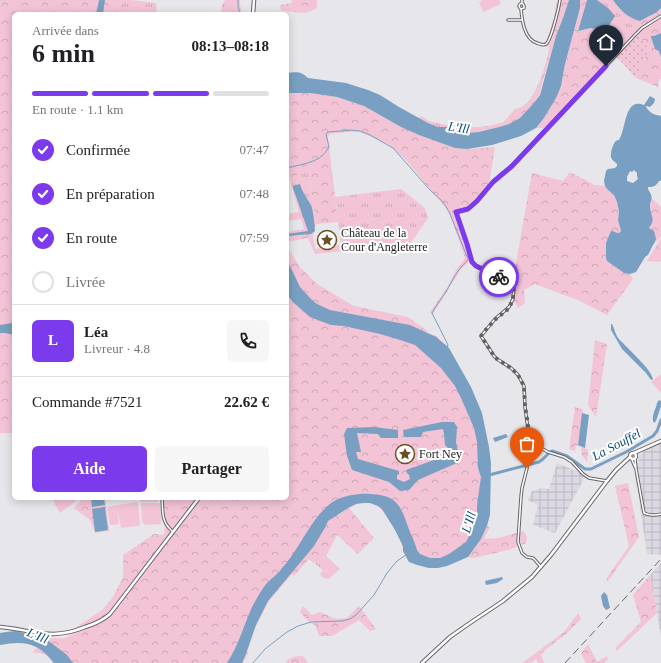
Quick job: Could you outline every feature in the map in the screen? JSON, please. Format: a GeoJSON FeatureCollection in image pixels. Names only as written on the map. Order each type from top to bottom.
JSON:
{"type":"FeatureCollection","features":[{"type":"Feature","properties":{"kind":"main road"},"geometry":{"type":"LineString","coordinates":[[253,12],[254,0]]}},
{"type":"Feature","properties":{"kind":"main road"},"geometry":{"type":"LineString","coordinates":[[422,663],[440,645],[455,633],[506,599],[522,586],[557,549],[606,481],[623,463],[646,448],[661,441]]}},
{"type":"Feature","properties":{"kind":"main road"},"geometry":{"type":"LineString","coordinates":[[0,627],[40,634],[58,634],[71,632],[102,620],[110,614],[172,531],[197,500]]}},
{"type":"Feature","properties":{"kind":"street"},"geometry":{"type":"LineString","coordinates":[[522,0],[522,4],[519,6],[522,9],[522,20],[528,35],[532,42],[543,45],[549,40],[560,0]]}},
{"type":"Feature","properties":{"kind":"street"},"geometry":{"type":"LineString","coordinates":[[541,567],[535,560],[522,553],[519,545],[522,488],[530,449],[525,407],[525,389],[518,375],[494,356],[481,336],[495,320],[509,308],[513,299],[513,285],[507,280],[476,266],[472,262],[456,212],[468,209],[477,201],[493,182],[512,166],[635,35],[642,28],[661,16]]}},
{"type":"Feature","properties":{"kind":"street"},"geometry":{"type":"LineString","coordinates":[[508,20],[522,20]]}},
{"type":"Feature","properties":{"kind":"street"},"geometry":{"type":"LineString","coordinates":[[530,442],[549,452],[564,457],[589,478],[606,481]]}},
{"type":"Feature","properties":{"kind":"street"},"geometry":{"type":"LineString","coordinates":[[633,457],[644,513],[661,514]]}},
{"type":"Feature","properties":{"kind":"street"},"geometry":{"type":"LineString","coordinates":[[162,500],[164,520],[172,531]]}},
{"type":"Feature","properties":{"kind":"shaded area"},"geometry":{"type":"Polygon","coordinates":[[[661,443],[661,555],[647,554],[635,474],[639,456],[646,449],[661,443]]]}},
{"type":"Feature","properties":{"kind":"shaded area"},"geometry":{"type":"Polygon","coordinates":[[[557,463],[586,475],[555,533],[533,525],[538,505],[528,500],[532,491],[542,488],[549,489],[557,463]]]}},
{"type":"Feature","properties":{"kind":"shaded area"},"geometry":{"type":"Polygon","coordinates":[[[661,563],[661,636],[650,575],[661,563]]]}},
{"type":"Feature","properties":{"kind":"green space"},"geometry":{"type":"Polygon","coordinates":[[[0,0],[140,1],[139,10],[137,11],[129,3],[122,2],[118,7],[121,12],[12,12],[12,433],[0,433],[0,0]]]}},
{"type":"Feature","properties":{"kind":"green space"},"geometry":{"type":"Polygon","coordinates":[[[225,0],[234,0],[236,12],[221,12],[225,0]]]}},
{"type":"Feature","properties":{"kind":"green space"},"geometry":{"type":"Polygon","coordinates":[[[234,0],[240,0],[242,12],[236,12],[234,0]]]}},
{"type":"Feature","properties":{"kind":"green space"},"geometry":{"type":"Polygon","coordinates":[[[291,0],[317,0],[317,8],[306,13],[281,11],[280,5],[292,3],[291,0]]]}},
{"type":"Feature","properties":{"kind":"green space"},"geometry":{"type":"Polygon","coordinates":[[[483,0],[499,0],[501,4],[483,12],[479,2],[483,0]]]}},
{"type":"Feature","properties":{"kind":"green space"},"geometry":{"type":"Polygon","coordinates":[[[557,0],[562,0],[560,12],[549,47],[538,45],[538,42],[546,42],[554,18],[557,0]]]}},
{"type":"Feature","properties":{"kind":"green space"},"geometry":{"type":"Polygon","coordinates":[[[562,0],[569,0],[556,36],[539,95],[520,118],[499,127],[515,109],[526,104],[538,85],[546,64],[562,0]]]}},
{"type":"Feature","properties":{"kind":"green space"},"geometry":{"type":"Polygon","coordinates":[[[580,0],[587,0],[578,31],[578,37],[604,35],[616,47],[617,57],[544,128],[536,128],[544,118],[561,86],[565,64],[580,8],[580,0]]]}},
{"type":"Feature","properties":{"kind":"green space"},"geometry":{"type":"Polygon","coordinates":[[[597,0],[606,0],[636,29],[638,35],[617,57],[616,47],[578,38],[578,31],[591,28],[604,30],[608,27],[614,16],[608,8],[597,0]]]}},
{"type":"Feature","properties":{"kind":"green space"},"geometry":{"type":"Polygon","coordinates":[[[606,0],[613,0],[619,8],[640,21],[657,12],[661,8],[661,33],[654,36],[661,55],[661,79],[659,79],[658,87],[636,78],[649,49],[638,35],[636,29],[606,0]]]}},
{"type":"Feature","properties":{"kind":"green space"},"geometry":{"type":"Polygon","coordinates":[[[140,1],[156,3],[157,12],[121,12],[118,7],[122,2],[129,3],[134,9],[140,6],[140,1]]]}},
{"type":"Feature","properties":{"kind":"green space"},"geometry":{"type":"Polygon","coordinates":[[[638,35],[649,49],[636,78],[617,57],[638,35]]]}},
{"type":"Feature","properties":{"kind":"green space"},"geometry":{"type":"Polygon","coordinates":[[[289,93],[310,93],[337,97],[364,106],[401,127],[455,148],[467,149],[495,147],[489,185],[475,201],[465,209],[456,212],[464,231],[470,261],[461,269],[432,315],[430,312],[465,258],[449,212],[406,160],[388,144],[360,132],[330,134],[328,137],[338,222],[316,224],[308,165],[300,168],[297,175],[290,180],[289,93]]]}},
{"type":"Feature","properties":{"kind":"green space"},"geometry":{"type":"Polygon","coordinates":[[[421,116],[429,121],[456,127],[490,126],[503,122],[499,127],[479,132],[467,133],[454,131],[447,127],[438,127],[419,118],[421,116]]]}},
{"type":"Feature","properties":{"kind":"green space"},"geometry":{"type":"Polygon","coordinates":[[[308,165],[316,224],[313,236],[315,249],[341,245],[335,197],[401,189],[425,208],[428,218],[410,244],[315,254],[301,219],[289,221],[289,214],[299,212],[290,180],[297,175],[300,168],[308,165]]]}},
{"type":"Feature","properties":{"kind":"green space"},"geometry":{"type":"Polygon","coordinates":[[[570,172],[595,185],[605,186],[614,195],[617,202],[619,212],[618,220],[621,231],[619,233],[613,232],[607,261],[624,273],[630,274],[633,279],[607,315],[580,301],[535,284],[524,290],[525,303],[518,308],[514,302],[514,274],[532,173],[563,181],[570,172]]]}},
{"type":"Feature","properties":{"kind":"green space"},"geometry":{"type":"Polygon","coordinates":[[[652,199],[661,207],[661,236],[656,242],[652,230],[649,228],[652,220],[650,203],[652,199]]]}},
{"type":"Feature","properties":{"kind":"green space"},"geometry":{"type":"Polygon","coordinates":[[[372,228],[373,240],[351,242],[350,230],[372,228]]]}},
{"type":"Feature","properties":{"kind":"green space"},"geometry":{"type":"Polygon","coordinates":[[[304,229],[308,238],[289,242],[289,232],[304,229]]]}},
{"type":"Feature","properties":{"kind":"green space"},"geometry":{"type":"Polygon","coordinates":[[[661,238],[661,261],[647,261],[661,238]]]}},
{"type":"Feature","properties":{"kind":"green space"},"geometry":{"type":"Polygon","coordinates":[[[289,249],[299,266],[317,284],[354,306],[408,317],[429,332],[426,332],[436,336],[448,347],[441,356],[478,426],[483,486],[473,537],[446,559],[421,558],[418,565],[409,562],[392,523],[379,507],[371,503],[357,504],[349,508],[374,538],[358,554],[337,535],[326,556],[314,563],[309,559],[294,576],[292,574],[269,601],[254,629],[246,651],[248,653],[243,663],[53,663],[44,655],[32,653],[48,639],[64,638],[107,619],[199,500],[289,500],[289,249]]]}},
{"type":"Feature","properties":{"kind":"green space"},"geometry":{"type":"Polygon","coordinates":[[[595,340],[607,344],[596,417],[588,405],[595,340]]]}},
{"type":"Feature","properties":{"kind":"green space"},"geometry":{"type":"Polygon","coordinates":[[[661,374],[661,393],[651,382],[661,374]]]}},
{"type":"Feature","properties":{"kind":"green space"},"geometry":{"type":"Polygon","coordinates":[[[575,407],[583,409],[578,444],[588,450],[587,462],[582,455],[581,447],[576,445],[575,451],[569,449],[575,407]]]}},
{"type":"Feature","properties":{"kind":"green space"},"geometry":{"type":"Polygon","coordinates":[[[628,483],[639,537],[608,581],[606,579],[629,546],[615,486],[628,483]]]}},
{"type":"Feature","properties":{"kind":"green space"},"geometry":{"type":"Polygon","coordinates":[[[53,500],[78,500],[60,513],[53,500]]]}},
{"type":"Feature","properties":{"kind":"green space"},"geometry":{"type":"Polygon","coordinates":[[[81,500],[105,500],[109,531],[95,533],[90,520],[74,508],[81,500]]]}},
{"type":"Feature","properties":{"kind":"green space"},"geometry":{"type":"Polygon","coordinates":[[[140,500],[158,500],[158,502],[140,502],[140,500]]]}},
{"type":"Feature","properties":{"kind":"green space"},"geometry":{"type":"Polygon","coordinates":[[[161,500],[195,500],[109,612],[105,616],[90,624],[69,630],[75,628],[102,610],[113,597],[123,577],[123,555],[154,534],[164,535],[165,526],[161,518],[161,500]]]}},
{"type":"Feature","properties":{"kind":"green space"},"geometry":{"type":"Polygon","coordinates":[[[138,502],[140,525],[121,528],[117,507],[119,524],[110,525],[107,507],[138,502]]]}},
{"type":"Feature","properties":{"kind":"green space"},"geometry":{"type":"Polygon","coordinates":[[[141,503],[160,503],[161,524],[145,525],[142,522],[141,503]]]}},
{"type":"Feature","properties":{"kind":"green space"},"geometry":{"type":"Polygon","coordinates":[[[487,526],[490,527],[484,539],[498,538],[523,531],[527,536],[526,543],[508,550],[474,558],[468,557],[481,539],[487,526]]]}},
{"type":"Feature","properties":{"kind":"green space"},"geometry":{"type":"Polygon","coordinates":[[[326,556],[340,569],[333,575],[329,571],[323,570],[314,563],[326,556]]]}},
{"type":"Feature","properties":{"kind":"green space"},"geometry":{"type":"Polygon","coordinates":[[[323,570],[329,571],[333,575],[329,579],[323,578],[320,574],[323,570]]]}},
{"type":"Feature","properties":{"kind":"green space"},"geometry":{"type":"Polygon","coordinates":[[[650,575],[657,613],[617,651],[615,648],[641,622],[633,595],[650,575]]]}},
{"type":"Feature","properties":{"kind":"green space"},"geometry":{"type":"Polygon","coordinates":[[[303,606],[312,615],[320,612],[336,619],[347,618],[359,606],[376,629],[370,631],[359,620],[332,636],[319,636],[315,625],[309,622],[300,612],[303,606]]]}},
{"type":"Feature","properties":{"kind":"green space"},"geometry":{"type":"Polygon","coordinates":[[[578,613],[581,619],[541,655],[544,663],[539,663],[536,659],[530,663],[522,663],[564,632],[578,613]]]}},
{"type":"Feature","properties":{"kind":"green space"},"geometry":{"type":"Polygon","coordinates":[[[588,644],[597,662],[607,656],[608,660],[604,663],[586,663],[581,653],[588,644]]]}},
{"type":"Feature","properties":{"kind":"green space"},"geometry":{"type":"Polygon","coordinates":[[[298,656],[303,656],[308,663],[287,663],[286,661],[298,656]]]}},
{"type":"Feature","properties":{"kind":"water"},"geometry":{"type":"Polygon","coordinates":[[[99,0],[105,0],[103,12],[96,12],[99,0]]]}},
{"type":"Feature","properties":{"kind":"water"},"geometry":{"type":"Polygon","coordinates":[[[569,0],[580,0],[580,8],[565,64],[561,86],[557,96],[544,118],[536,128],[521,136],[492,145],[467,149],[455,148],[401,127],[364,106],[337,97],[310,93],[289,93],[289,73],[298,72],[308,78],[346,83],[368,90],[438,127],[447,127],[454,131],[467,133],[479,132],[499,127],[520,118],[540,95],[556,36],[569,0]]]}},
{"type":"Feature","properties":{"kind":"water"},"geometry":{"type":"Polygon","coordinates":[[[587,0],[597,0],[608,8],[615,16],[608,27],[604,30],[591,28],[578,31],[587,0]]]}},
{"type":"Feature","properties":{"kind":"water"},"geometry":{"type":"Polygon","coordinates":[[[613,0],[661,0],[661,8],[657,12],[640,21],[625,13],[613,0]]]}},
{"type":"Feature","properties":{"kind":"water"},"geometry":{"type":"Polygon","coordinates":[[[661,33],[661,57],[659,51],[655,49],[651,36],[661,33]]]}},
{"type":"Feature","properties":{"kind":"water"},"geometry":{"type":"Polygon","coordinates":[[[650,96],[655,99],[654,103],[650,107],[646,107],[652,113],[661,116],[661,181],[659,181],[655,186],[648,187],[652,199],[650,207],[653,219],[649,228],[654,231],[656,239],[655,242],[636,272],[630,274],[624,273],[607,261],[606,258],[606,243],[611,231],[619,233],[621,231],[618,220],[619,212],[617,202],[614,195],[605,186],[604,181],[606,171],[617,166],[617,164],[612,160],[611,151],[615,142],[620,138],[627,114],[633,105],[644,105],[650,96]],[[634,170],[632,172],[630,171],[627,181],[633,183],[638,179],[637,173],[634,170]]]}},
{"type":"Feature","properties":{"kind":"water"},"geometry":{"type":"Polygon","coordinates":[[[300,184],[311,205],[315,231],[311,234],[289,236],[289,234],[308,231],[293,186],[300,184]]]}},
{"type":"Feature","properties":{"kind":"water"},"geometry":{"type":"Polygon","coordinates":[[[289,264],[300,287],[317,304],[330,310],[410,325],[436,337],[449,348],[471,387],[482,413],[491,464],[490,515],[481,539],[468,557],[447,566],[429,568],[409,562],[395,530],[382,509],[378,506],[370,503],[362,503],[348,508],[328,521],[314,546],[268,601],[256,625],[242,663],[227,663],[238,642],[253,605],[262,590],[291,557],[317,518],[336,500],[362,494],[380,495],[392,499],[397,503],[403,513],[417,550],[420,554],[430,558],[440,558],[449,554],[466,542],[477,516],[481,477],[478,468],[477,442],[474,428],[455,386],[441,368],[415,345],[380,334],[344,326],[331,325],[310,317],[289,297],[289,264]]]}},
{"type":"Feature","properties":{"kind":"water"},"geometry":{"type":"Polygon","coordinates":[[[12,323],[12,335],[0,333],[0,325],[12,323]]]}},
{"type":"Feature","properties":{"kind":"water"},"geometry":{"type":"Polygon","coordinates":[[[611,324],[618,338],[644,365],[653,379],[651,380],[622,349],[611,330],[611,324]]]}},
{"type":"Feature","properties":{"kind":"water"},"geometry":{"type":"Polygon","coordinates":[[[659,400],[661,401],[661,406],[654,423],[653,416],[659,400]]]}},
{"type":"Feature","properties":{"kind":"water"},"geometry":{"type":"Polygon","coordinates":[[[582,413],[589,415],[585,448],[578,445],[582,413]]]}},
{"type":"Feature","properties":{"kind":"water"},"geometry":{"type":"Polygon","coordinates":[[[442,422],[454,422],[457,427],[457,463],[418,480],[409,490],[400,491],[389,482],[352,470],[347,456],[344,434],[347,428],[374,427],[398,430],[398,438],[381,438],[378,434],[357,433],[361,452],[356,452],[358,459],[399,471],[397,479],[404,482],[410,479],[406,470],[448,455],[450,450],[445,445],[443,429],[423,432],[421,437],[404,437],[403,430],[442,422]]]}},
{"type":"Feature","properties":{"kind":"water"},"geometry":{"type":"Polygon","coordinates":[[[506,434],[508,437],[495,442],[493,438],[506,434]]]}},
{"type":"Feature","properties":{"kind":"water"},"geometry":{"type":"Polygon","coordinates":[[[91,500],[104,500],[105,505],[92,507],[91,500]]]}},
{"type":"Feature","properties":{"kind":"water"},"geometry":{"type":"Polygon","coordinates":[[[105,507],[108,530],[95,532],[92,509],[105,507]]]}},
{"type":"Feature","properties":{"kind":"water"},"geometry":{"type":"Polygon","coordinates":[[[502,577],[503,579],[497,583],[486,585],[485,581],[502,577]]]}},
{"type":"Feature","properties":{"kind":"water"},"geometry":{"type":"Polygon","coordinates":[[[604,592],[607,595],[610,608],[606,610],[603,606],[601,596],[604,592]]]}},
{"type":"Feature","properties":{"kind":"water"},"geometry":{"type":"Polygon","coordinates":[[[15,631],[46,639],[67,655],[73,663],[54,663],[37,647],[24,643],[0,645],[0,633],[15,631]]]}},
{"type":"Feature","properties":{"kind":"waterway"},"geometry":{"type":"LineString","coordinates":[[238,0],[240,12]]}},
{"type":"Feature","properties":{"kind":"waterway"},"geometry":{"type":"LineString","coordinates":[[289,168],[320,158],[329,147],[326,134],[328,132],[351,130],[360,131],[393,148],[430,190],[444,203],[468,259],[463,264],[432,313],[448,345],[447,348]]}},
{"type":"Feature","properties":{"kind":"waterway","name":"La Souffel"},"geometry":{"type":"LineString","coordinates":[[489,475],[539,462],[552,451],[567,456],[585,469],[591,469],[626,452],[653,436],[657,431],[661,420]]}},
{"type":"Feature","properties":{"kind":"waterway"},"geometry":{"type":"LineString","coordinates":[[253,663],[265,649],[287,632],[298,626],[311,622],[342,621],[350,619],[356,615],[374,595],[387,573],[397,561],[406,555]]}},
{"type":"Feature","properties":{"kind":"railway"},"geometry":{"type":"LineString","coordinates":[[565,663],[661,559]]}},
{"type":"Feature","properties":{"kind":"way so far"},"geometry":{"type":"LineString","coordinates":[[499,277],[513,284],[513,299],[508,310],[495,320],[481,336],[494,356],[518,375],[524,386],[530,444],[527,468]]}},
{"type":"Feature","properties":{"kind":"place","name":"Château de la Cour d'Angleterre"},"geometry":{"type":"Point","coordinates":[327,240]}},
{"type":"Feature","properties":{"kind":"place","name":"Fort Ney"},"geometry":{"type":"Point","coordinates":[405,454]}},
{"type":"Feature","properties":{"kind":"route"},"geometry":{"type":"LineString","coordinates":[[499,277],[476,266],[472,262],[456,212],[468,209],[477,201],[498,176],[512,166],[606,66]]}},
{"type":"Feature","properties":{"kind":"water label","name":"L'Ill"},"geometry":{"type":"Point","coordinates":[459,127]}},
{"type":"Feature","properties":{"kind":"water label","name":"L'Ill"},"geometry":{"type":"Point","coordinates":[468,522]}},
{"type":"Feature","properties":{"kind":"water label","name":"L'Ill"},"geometry":{"type":"Point","coordinates":[38,635]}}]}
